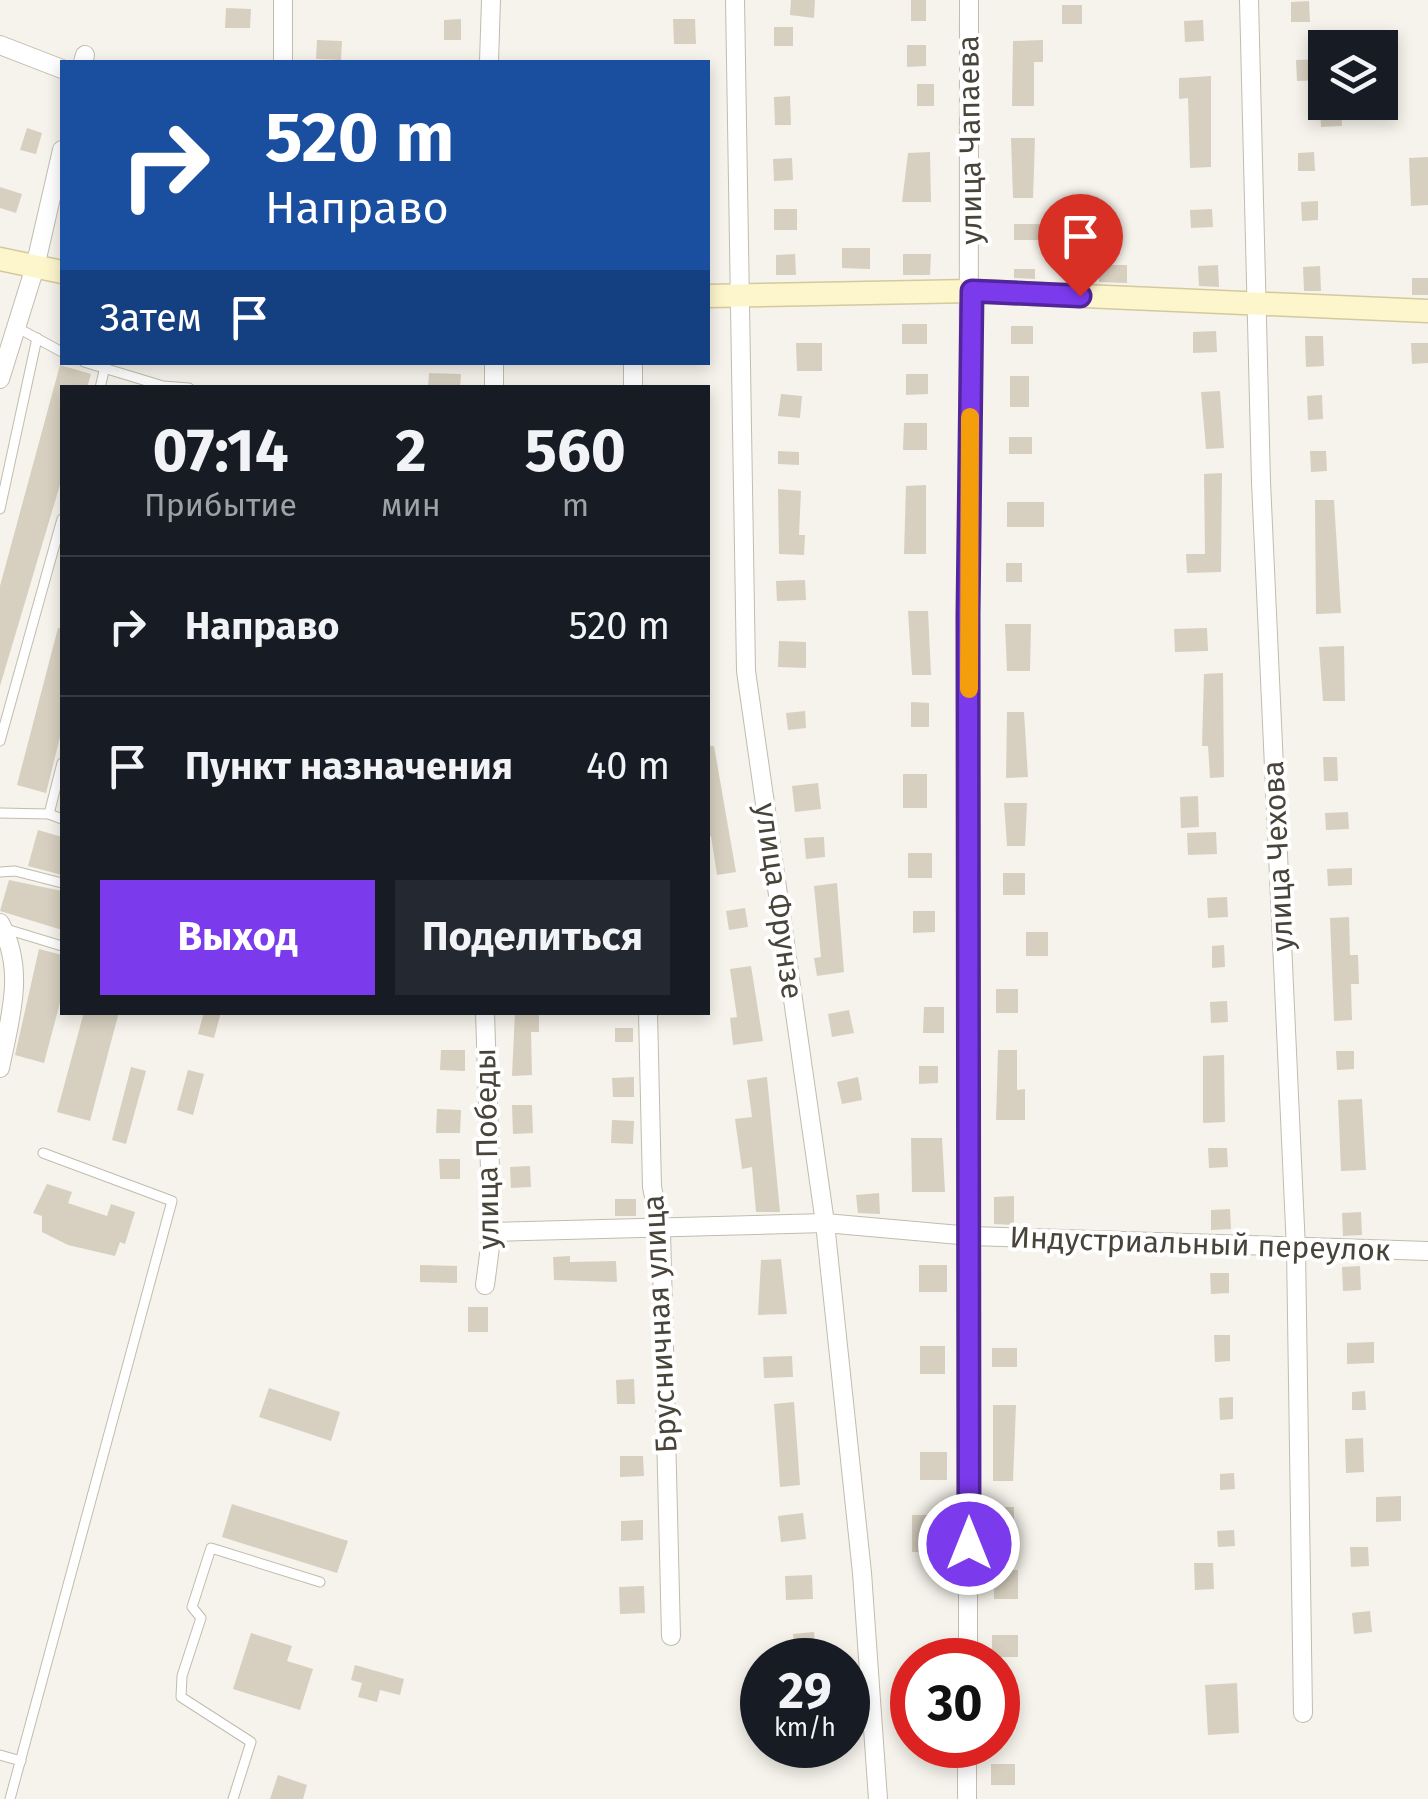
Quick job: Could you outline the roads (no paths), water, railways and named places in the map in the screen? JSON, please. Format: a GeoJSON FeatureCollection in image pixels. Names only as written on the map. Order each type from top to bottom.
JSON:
{"type":"FeatureCollection","features":[{"type":"Feature","properties":{"kind":"street"},"geometry":{"type":"LineString","coordinates":[[283,0],[283,60]]}},
{"type":"Feature","properties":{"kind":"street"},"geometry":{"type":"LineString","coordinates":[[490,60],[491,0]]}},
{"type":"Feature","properties":{"kind":"street","name":"улица Фрунзе"},"geometry":{"type":"LineString","coordinates":[[735,0],[740,558],[746,671],[825,1223],[862,1573],[878,1799]]}},
{"type":"Feature","properties":{"kind":"street","name":"улица Чапаева"},"geometry":{"type":"LineString","coordinates":[[968,1638],[968,614],[972,291],[969,0]]}},
{"type":"Feature","properties":{"kind":"street","name":"улица Чехова"},"geometry":{"type":"LineString","coordinates":[[1249,0],[1262,482],[1296,1249],[1304,1713]]}},
{"type":"Feature","properties":{"kind":"street"},"geometry":{"type":"LineString","coordinates":[[0,45],[60,69]]}},
{"type":"Feature","properties":{"kind":"street"},"geometry":{"type":"LineString","coordinates":[[0,380],[34,267],[60,158]]}},
{"type":"Feature","properties":{"kind":"street"},"geometry":{"type":"LineString","coordinates":[[0,259],[60,272]]}},
{"type":"Feature","properties":{"kind":"street"},"geometry":{"type":"LineString","coordinates":[[710,296],[972,291],[1428,312]]}},
{"type":"Feature","properties":{"kind":"street"},"geometry":{"type":"LineString","coordinates":[[0,1068],[16,988],[14,956],[2,926]]}},
{"type":"Feature","properties":{"kind":"street","name":"улица Победы"},"geometry":{"type":"LineString","coordinates":[[484,1015],[492,1232],[486,1286]]}},
{"type":"Feature","properties":{"kind":"street","name":"Брусничная улица"},"geometry":{"type":"LineString","coordinates":[[648,1015],[652,1187],[660,1230],[670,1636]]}},
{"type":"Feature","properties":{"kind":"street","name":"Индустриальный переулок"},"geometry":{"type":"LineString","coordinates":[[492,1232],[825,1223],[971,1236],[1428,1252]]}},
{"type":"Feature","properties":{"kind":"street"},"geometry":{"type":"LineString","coordinates":[[967,1768],[967,1799]]}},
{"type":"Feature","properties":{"kind":"lane"},"geometry":{"type":"LineString","coordinates":[[16,327],[60,351]]}},
{"type":"Feature","properties":{"kind":"lane"},"geometry":{"type":"LineString","coordinates":[[0,508],[37,338]]}},
{"type":"Feature","properties":{"kind":"lane"},"geometry":{"type":"LineString","coordinates":[[91,365],[155,385]]}},
{"type":"Feature","properties":{"kind":"lane"},"geometry":{"type":"LineString","coordinates":[[101,385],[104,371]]}},
{"type":"Feature","properties":{"kind":"lane"},"geometry":{"type":"LineString","coordinates":[[0,741],[60,526]]}},
{"type":"Feature","properties":{"kind":"lane"},"geometry":{"type":"LineString","coordinates":[[49,814],[60,772]]}},
{"type":"Feature","properties":{"kind":"lane"},"geometry":{"type":"LineString","coordinates":[[0,814],[49,814],[60,818]]}},
{"type":"Feature","properties":{"kind":"lane"},"geometry":{"type":"LineString","coordinates":[[0,872],[15,871],[60,882]]}},
{"type":"Feature","properties":{"kind":"lane"},"geometry":{"type":"LineString","coordinates":[[2,926],[60,945]]}},
{"type":"Feature","properties":{"kind":"lane"},"geometry":{"type":"LineString","coordinates":[[10,1799],[172,1201],[43,1153]]}},
{"type":"Feature","properties":{"kind":"lane"},"geometry":{"type":"LineString","coordinates":[[233,1799],[251,1742],[181,1696],[182,1676],[201,1618],[192,1607],[211,1548],[320,1582]]}},
{"type":"Feature","properties":{"kind":"lane"},"geometry":{"type":"LineString","coordinates":[[0,1755],[20,1761]]}}]}
